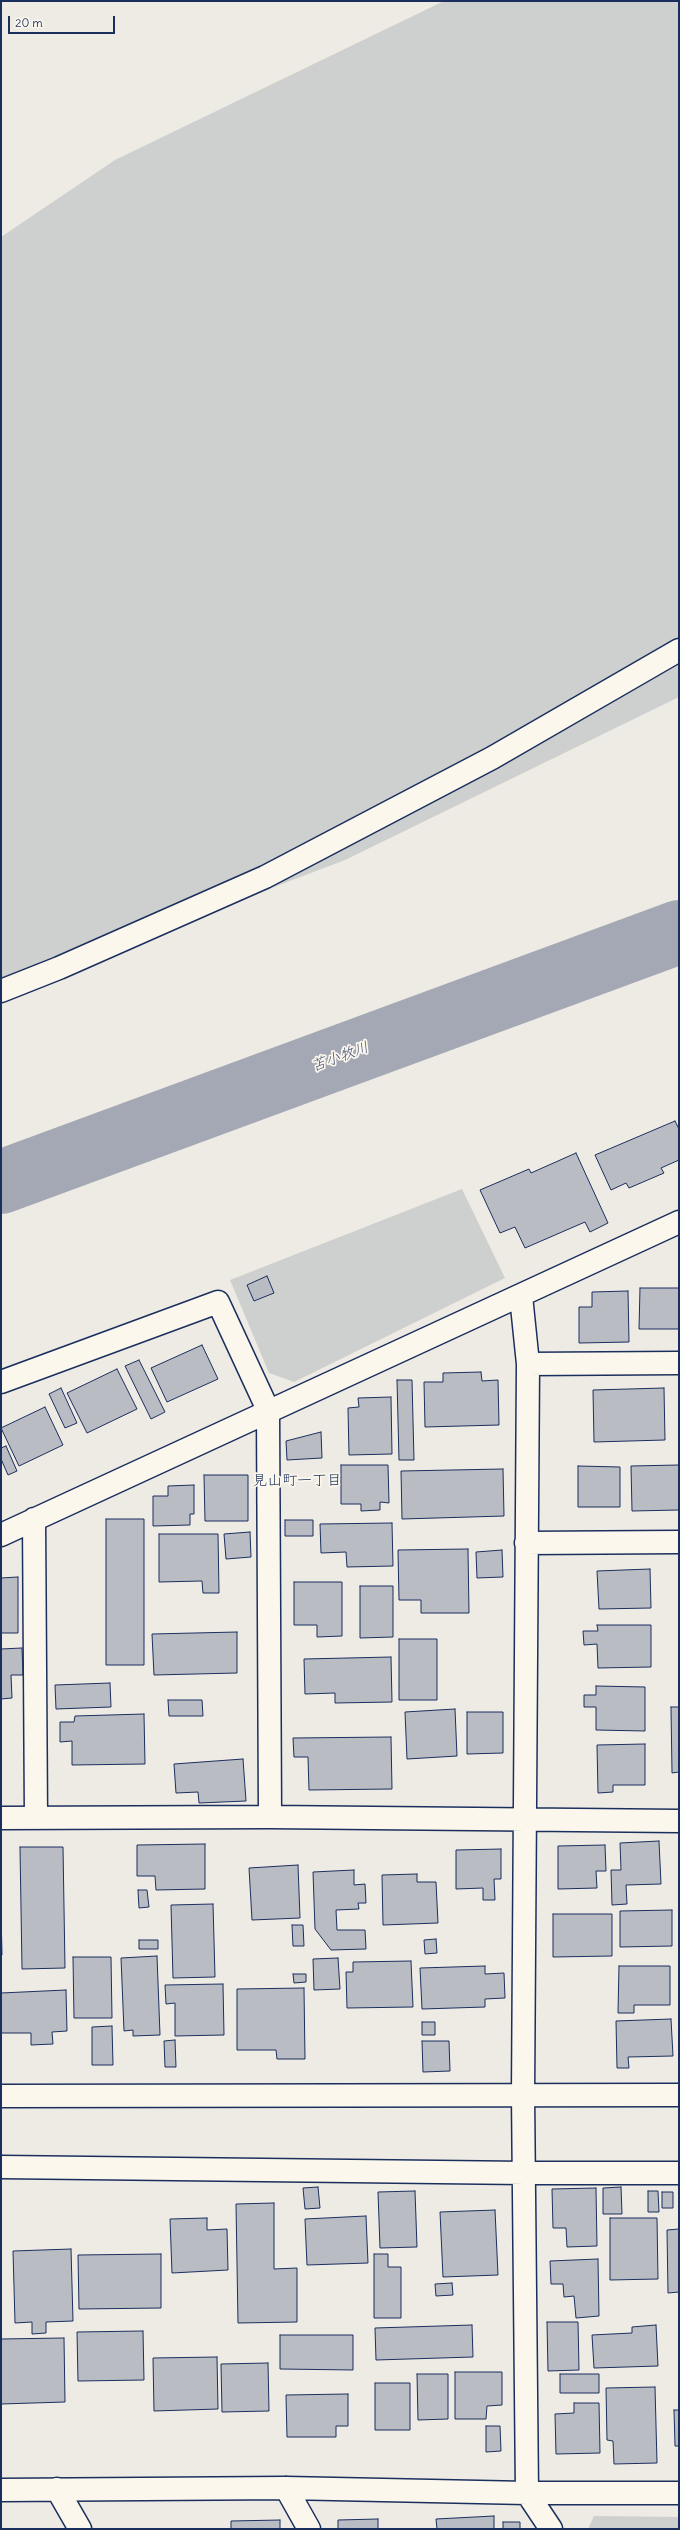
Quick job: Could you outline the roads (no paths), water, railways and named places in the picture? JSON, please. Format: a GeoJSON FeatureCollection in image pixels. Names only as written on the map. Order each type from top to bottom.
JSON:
{"type":"FeatureCollection","features":[{"type":"Feature","properties":{"kind":"street"},"geometry":{"type":"LineString","coordinates":[[1,991],[59,968],[265,877],[492,758],[679,650]]}},
{"type":"Feature","properties":{"kind":"street"},"geometry":{"type":"LineString","coordinates":[[1,1535],[268,1410],[521,1296],[679,1222]]}},
{"type":"Feature","properties":{"kind":"street"},"geometry":{"type":"LineString","coordinates":[[521,1296],[528,1364],[524,1820],[524,2094],[527,2493],[552,2529]]}},
{"type":"Feature","properties":{"kind":"street"},"geometry":{"type":"LineString","coordinates":[[1,1382],[218,1302],[268,1410],[270,1817]]}},
{"type":"Feature","properties":{"kind":"street"},"geometry":{"type":"LineString","coordinates":[[528,1364],[679,1363]]}},
{"type":"Feature","properties":{"kind":"street"},"geometry":{"type":"LineString","coordinates":[[34,1519],[36,1818]]}},
{"type":"Feature","properties":{"kind":"street"},"geometry":{"type":"LineString","coordinates":[[526,1543],[679,1542]]}},
{"type":"Feature","properties":{"kind":"street"},"geometry":{"type":"LineString","coordinates":[[1,1818],[270,1817],[679,1820]]}},
{"type":"Feature","properties":{"kind":"street"},"geometry":{"type":"LineString","coordinates":[[1,2096],[524,2094],[679,2095]]}},
{"type":"Feature","properties":{"kind":"street"},"geometry":{"type":"LineString","coordinates":[[1,2167],[525,2173],[679,2173]]}},
{"type":"Feature","properties":{"kind":"street"},"geometry":{"type":"LineString","coordinates":[[286,2488],[309,2529]]}},
{"type":"Feature","properties":{"kind":"street"},"geometry":{"type":"LineString","coordinates":[[1,2490],[286,2488],[527,2493],[679,2493]]}},
{"type":"Feature","properties":{"kind":"street"},"geometry":{"type":"LineString","coordinates":[[57,2489],[80,2529]]}},
{"type":"Feature","properties":{"kind":"waterway","name":"苫小牧川"},"geometry":{"type":"LineString","coordinates":[[1,1182],[679,932]]}},
{"type":"Feature","properties":{"kind":"district","name":"見山町一丁目"},"geometry":{"type":"Point","coordinates":[297,1481]}}]}
